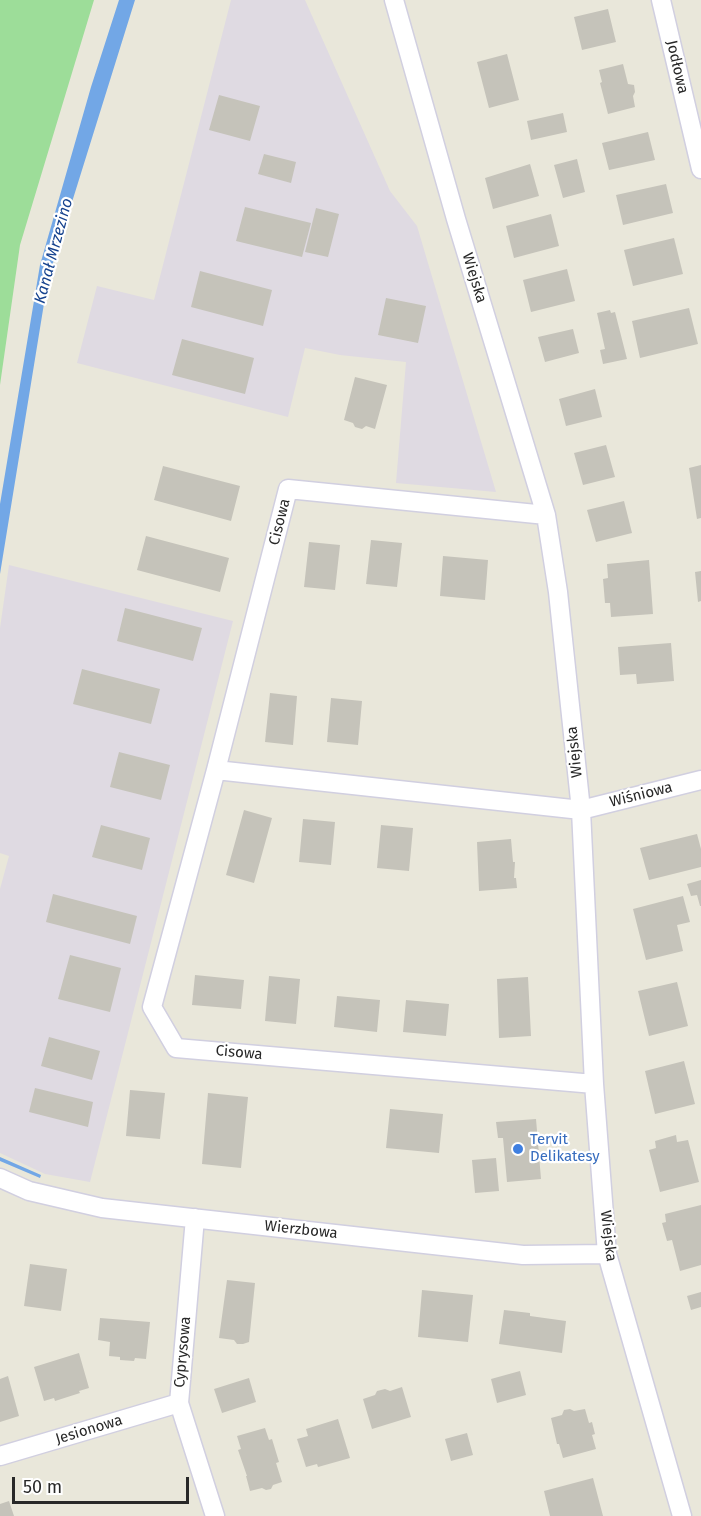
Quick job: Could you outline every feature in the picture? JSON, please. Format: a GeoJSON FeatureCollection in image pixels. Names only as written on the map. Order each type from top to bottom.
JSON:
{"type":"FeatureCollection","features":[{"type":"Feature","properties":{"kind":"street","name":"Wiejska"},"geometry":{"type":"LineString","coordinates":[[394,0],[456,219],[546,515],[558,592],[580,810],[594,1084],[608,1254],[682,1516]]}},
{"type":"Feature","properties":{"kind":"street","name":"Jodłowa"},"geometry":{"type":"LineString","coordinates":[[660,0],[701,169]]}},
{"type":"Feature","properties":{"kind":"street","name":"Cisowa"},"geometry":{"type":"LineString","coordinates":[[546,515],[288,489],[152,1007],[176,1048],[594,1084]]}},
{"type":"Feature","properties":{"kind":"street"},"geometry":{"type":"LineString","coordinates":[[216,770],[580,810]]}},
{"type":"Feature","properties":{"kind":"street","name":"Wiśniowa"},"geometry":{"type":"LineString","coordinates":[[580,810],[701,780]]}},
{"type":"Feature","properties":{"kind":"street","name":"Wierzbowa"},"geometry":{"type":"LineString","coordinates":[[0,1178],[29,1191],[102,1208],[523,1255],[608,1254]]}},
{"type":"Feature","properties":{"kind":"street","name":"Cyprysowa"},"geometry":{"type":"LineString","coordinates":[[195,1218],[179,1403],[215,1516]]}},
{"type":"Feature","properties":{"kind":"street","name":"Jesionowa"},"geometry":{"type":"LineString","coordinates":[[0,1456],[179,1403]]}},
{"type":"Feature","properties":{"kind":"shaded area"},"geometry":{"type":"Polygon","coordinates":[[[231,0],[305,0],[390,191],[417,226],[496,492],[396,483],[406,362],[340,355],[305,348],[288,417],[77,363],[97,286],[154,300],[231,0]]]}},
{"type":"Feature","properties":{"kind":"shaded area"},"geometry":{"type":"Polygon","coordinates":[[[9,565],[233,621],[90,1182],[45,1174],[0,1153],[0,889],[9,856],[0,853],[0,628],[9,565]]]}},
{"type":"Feature","properties":{"kind":"green space"},"geometry":{"type":"Polygon","coordinates":[[[0,0],[94,0],[20,245],[0,385],[0,0]]]}},
{"type":"Feature","properties":{"kind":"water","name":"Kanał Mrzezino"},"geometry":{"type":"Polygon","coordinates":[[[119,0],[135,0],[48,279],[0,574],[0,504],[40,265],[91,87],[119,0]]]}},
{"type":"Feature","properties":{"kind":"water"},"geometry":{"type":"Polygon","coordinates":[[[0,1157],[41,1175],[40,1178],[0,1161],[0,1157]]]}},
{"type":"Feature","properties":{"kind":"building"},"geometry":{"type":"Polygon","coordinates":[[[608,9],[616,42],[582,50],[574,17],[608,9]]]}},
{"type":"Feature","properties":{"kind":"building"},"geometry":{"type":"Polygon","coordinates":[[[507,54],[519,100],[489,108],[477,62],[507,54]]]}},
{"type":"Feature","properties":{"kind":"building"},"geometry":{"type":"Polygon","coordinates":[[[623,64],[628,84],[634,85],[635,107],[608,114],[599,70],[623,64]]]}},
{"type":"Feature","properties":{"kind":"building"},"geometry":{"type":"Polygon","coordinates":[[[219,95],[260,106],[250,141],[209,130],[219,95]]]}},
{"type":"Feature","properties":{"kind":"building"},"geometry":{"type":"Polygon","coordinates":[[[563,113],[567,132],[531,140],[527,121],[563,113]]]}},
{"type":"Feature","properties":{"kind":"building"},"geometry":{"type":"Polygon","coordinates":[[[648,132],[655,160],[609,170],[602,143],[648,132]]]}},
{"type":"Feature","properties":{"kind":"building"},"geometry":{"type":"Polygon","coordinates":[[[264,154],[296,162],[291,183],[258,174],[264,154]]]}},
{"type":"Feature","properties":{"kind":"building"},"geometry":{"type":"Polygon","coordinates":[[[577,159],[585,192],[563,198],[554,165],[577,159]]]}},
{"type":"Feature","properties":{"kind":"building"},"geometry":{"type":"Polygon","coordinates":[[[530,164],[539,196],[493,209],[485,178],[530,164]]]}},
{"type":"Feature","properties":{"kind":"building"},"geometry":{"type":"Polygon","coordinates":[[[666,184],[673,213],[623,225],[616,195],[666,184]]]}},
{"type":"Feature","properties":{"kind":"building"},"geometry":{"type":"Polygon","coordinates":[[[245,207],[311,223],[302,257],[236,241],[245,207]]]}},
{"type":"Feature","properties":{"kind":"building"},"geometry":{"type":"Polygon","coordinates":[[[316,208],[339,214],[328,257],[305,252],[316,208]]]}},
{"type":"Feature","properties":{"kind":"building"},"geometry":{"type":"Polygon","coordinates":[[[551,214],[559,246],[514,258],[506,226],[551,214]]]}},
{"type":"Feature","properties":{"kind":"building"},"geometry":{"type":"Polygon","coordinates":[[[674,238],[683,274],[633,286],[624,250],[674,238]]]}},
{"type":"Feature","properties":{"kind":"building"},"geometry":{"type":"Polygon","coordinates":[[[567,269],[575,301],[531,312],[523,280],[567,269]]]}},
{"type":"Feature","properties":{"kind":"building"},"geometry":{"type":"Polygon","coordinates":[[[200,271],[272,290],[263,326],[191,307],[200,271]]]}},
{"type":"Feature","properties":{"kind":"building"},"geometry":{"type":"Polygon","coordinates":[[[386,298],[426,306],[418,343],[378,335],[386,298]]]}},
{"type":"Feature","properties":{"kind":"building"},"geometry":{"type":"Polygon","coordinates":[[[689,308],[698,344],[640,358],[632,321],[689,308]]]}},
{"type":"Feature","properties":{"kind":"building"},"geometry":{"type":"Polygon","coordinates":[[[610,310],[611,313],[615,312],[627,359],[603,364],[600,350],[605,349],[597,313],[610,310]]]}},
{"type":"Feature","properties":{"kind":"building"},"geometry":{"type":"Polygon","coordinates":[[[573,329],[579,353],[545,362],[538,337],[573,329]]]}},
{"type":"Feature","properties":{"kind":"building"},"geometry":{"type":"Polygon","coordinates":[[[182,339],[254,358],[245,394],[172,375],[182,339]]]}},
{"type":"Feature","properties":{"kind":"building"},"geometry":{"type":"Polygon","coordinates":[[[355,377],[387,385],[375,429],[366,426],[362,429],[355,427],[353,423],[344,420],[355,377]]]}},
{"type":"Feature","properties":{"kind":"building"},"geometry":{"type":"Polygon","coordinates":[[[595,389],[602,417],[566,426],[559,399],[595,389]]]}},
{"type":"Feature","properties":{"kind":"building"},"geometry":{"type":"Polygon","coordinates":[[[606,445],[615,477],[583,485],[574,453],[606,445]]]}},
{"type":"Feature","properties":{"kind":"building"},"geometry":{"type":"Polygon","coordinates":[[[701,465],[701,518],[697,519],[689,468],[701,465]]]}},
{"type":"Feature","properties":{"kind":"building"},"geometry":{"type":"Polygon","coordinates":[[[163,466],[240,486],[231,521],[154,500],[163,466]]]}},
{"type":"Feature","properties":{"kind":"building"},"geometry":{"type":"Polygon","coordinates":[[[624,501],[632,533],[596,542],[587,510],[624,501]]]}},
{"type":"Feature","properties":{"kind":"building"},"geometry":{"type":"Polygon","coordinates":[[[146,536],[229,558],[220,592],[137,570],[146,536]]]}},
{"type":"Feature","properties":{"kind":"building"},"geometry":{"type":"Polygon","coordinates":[[[371,540],[402,543],[397,587],[366,584],[371,540]]]}},
{"type":"Feature","properties":{"kind":"building"},"geometry":{"type":"Polygon","coordinates":[[[309,542],[340,545],[335,590],[304,587],[309,542]]]}},
{"type":"Feature","properties":{"kind":"building"},"geometry":{"type":"Polygon","coordinates":[[[443,556],[488,560],[485,600],[440,596],[443,556]]]}},
{"type":"Feature","properties":{"kind":"building"},"geometry":{"type":"Polygon","coordinates":[[[649,560],[653,614],[611,617],[610,603],[605,603],[603,579],[608,578],[607,564],[649,560]]]}},
{"type":"Feature","properties":{"kind":"building"},"geometry":{"type":"Polygon","coordinates":[[[701,571],[701,601],[698,602],[695,572],[701,571]]]}},
{"type":"Feature","properties":{"kind":"building"},"geometry":{"type":"Polygon","coordinates":[[[125,608],[202,628],[193,661],[117,641],[125,608]]]}},
{"type":"Feature","properties":{"kind":"building"},"geometry":{"type":"Polygon","coordinates":[[[671,643],[674,681],[637,684],[636,674],[620,675],[618,647],[671,643]]]}},
{"type":"Feature","properties":{"kind":"building"},"geometry":{"type":"Polygon","coordinates":[[[82,669],[160,689],[151,724],[73,704],[82,669]]]}},
{"type":"Feature","properties":{"kind":"building"},"geometry":{"type":"Polygon","coordinates":[[[270,693],[297,696],[293,745],[265,742],[270,693]]]}},
{"type":"Feature","properties":{"kind":"building"},"geometry":{"type":"Polygon","coordinates":[[[331,698],[362,701],[358,745],[327,742],[331,698]]]}},
{"type":"Feature","properties":{"kind":"building"},"geometry":{"type":"Polygon","coordinates":[[[119,752],[170,765],[161,800],[110,787],[119,752]]]}},
{"type":"Feature","properties":{"kind":"building"},"geometry":{"type":"Polygon","coordinates":[[[244,810],[272,818],[254,883],[226,875],[244,810]]]}},
{"type":"Feature","properties":{"kind":"building"},"geometry":{"type":"Polygon","coordinates":[[[303,819],[335,822],[331,865],[299,862],[303,819]]]}},
{"type":"Feature","properties":{"kind":"building"},"geometry":{"type":"Polygon","coordinates":[[[101,825],[150,838],[142,870],[92,857],[101,825]]]}},
{"type":"Feature","properties":{"kind":"building"},"geometry":{"type":"Polygon","coordinates":[[[381,825],[413,828],[409,871],[377,868],[381,825]]]}},
{"type":"Feature","properties":{"kind":"building"},"geometry":{"type":"Polygon","coordinates":[[[697,834],[701,849],[701,867],[649,880],[640,848],[697,834]]]}},
{"type":"Feature","properties":{"kind":"building"},"geometry":{"type":"Polygon","coordinates":[[[511,839],[517,888],[479,891],[477,842],[511,839]]]}},
{"type":"Feature","properties":{"kind":"building"},"geometry":{"type":"Polygon","coordinates":[[[701,880],[700,906],[697,895],[691,896],[687,884],[701,880]]]}},
{"type":"Feature","properties":{"kind":"building"},"geometry":{"type":"Polygon","coordinates":[[[53,894],[137,916],[130,944],[46,922],[53,894]]]}},
{"type":"Feature","properties":{"kind":"building"},"geometry":{"type":"Polygon","coordinates":[[[683,896],[690,922],[677,925],[683,951],[646,960],[633,909],[683,896]]]}},
{"type":"Feature","properties":{"kind":"building"},"geometry":{"type":"Polygon","coordinates":[[[70,955],[121,968],[110,1012],[58,999],[70,955]]]}},
{"type":"Feature","properties":{"kind":"building"},"geometry":{"type":"Polygon","coordinates":[[[195,975],[244,980],[241,1009],[192,1005],[195,975]]]}},
{"type":"Feature","properties":{"kind":"building"},"geometry":{"type":"Polygon","coordinates":[[[269,976],[300,979],[296,1024],[265,1021],[269,976]]]}},
{"type":"Feature","properties":{"kind":"building"},"geometry":{"type":"Polygon","coordinates":[[[528,977],[531,1036],[499,1038],[497,979],[528,977]]]}},
{"type":"Feature","properties":{"kind":"building"},"geometry":{"type":"Polygon","coordinates":[[[677,982],[688,1026],[649,1036],[638,991],[677,982]]]}},
{"type":"Feature","properties":{"kind":"building"},"geometry":{"type":"Polygon","coordinates":[[[337,996],[380,1000],[377,1032],[334,1027],[337,996]]]}},
{"type":"Feature","properties":{"kind":"building"},"geometry":{"type":"Polygon","coordinates":[[[406,1000],[449,1004],[446,1036],[403,1032],[406,1000]]]}},
{"type":"Feature","properties":{"kind":"building"},"geometry":{"type":"Polygon","coordinates":[[[49,1037],[100,1051],[92,1080],[41,1066],[49,1037]]]}},
{"type":"Feature","properties":{"kind":"building"},"geometry":{"type":"Polygon","coordinates":[[[684,1061],[695,1104],[655,1114],[645,1071],[684,1061]]]}},
{"type":"Feature","properties":{"kind":"building"},"geometry":{"type":"Polygon","coordinates":[[[35,1088],[93,1102],[88,1127],[29,1112],[35,1088]]]}},
{"type":"Feature","properties":{"kind":"building"},"geometry":{"type":"Polygon","coordinates":[[[130,1090],[165,1093],[160,1139],[126,1136],[130,1090]]]}},
{"type":"Feature","properties":{"kind":"building"},"geometry":{"type":"Polygon","coordinates":[[[208,1093],[248,1097],[241,1168],[202,1164],[208,1093]]]}},
{"type":"Feature","properties":{"kind":"building"},"geometry":{"type":"Polygon","coordinates":[[[390,1109],[443,1114],[439,1153],[386,1148],[390,1109]]]}},
{"type":"Feature","properties":{"kind":"building"},"geometry":{"type":"Polygon","coordinates":[[[536,1119],[541,1179],[507,1182],[503,1138],[498,1138],[496,1122],[536,1119]]]}},
{"type":"Feature","properties":{"kind":"building"},"geometry":{"type":"Polygon","coordinates":[[[676,1135],[677,1142],[688,1140],[699,1182],[660,1192],[649,1150],[656,1148],[655,1141],[676,1135]]]}},
{"type":"Feature","properties":{"kind":"building"},"geometry":{"type":"Polygon","coordinates":[[[496,1158],[499,1191],[475,1193],[472,1160],[496,1158]]]}},
{"type":"Feature","properties":{"kind":"building"},"geometry":{"type":"Polygon","coordinates":[[[701,1205],[701,1265],[680,1271],[672,1240],[667,1241],[662,1223],[666,1222],[665,1214],[701,1205]]]}},
{"type":"Feature","properties":{"kind":"building"},"geometry":{"type":"Polygon","coordinates":[[[30,1264],[67,1269],[61,1311],[24,1306],[30,1264]]]}},
{"type":"Feature","properties":{"kind":"building"},"geometry":{"type":"Polygon","coordinates":[[[227,1280],[255,1283],[249,1342],[243,1344],[219,1338],[227,1280]]]}},
{"type":"Feature","properties":{"kind":"building"},"geometry":{"type":"Polygon","coordinates":[[[422,1290],[473,1295],[468,1342],[418,1337],[422,1290]]]}},
{"type":"Feature","properties":{"kind":"building"},"geometry":{"type":"Polygon","coordinates":[[[701,1292],[701,1307],[691,1310],[687,1296],[701,1292]]]}},
{"type":"Feature","properties":{"kind":"building"},"geometry":{"type":"Polygon","coordinates":[[[504,1310],[566,1321],[562,1353],[499,1344],[504,1310]]]}},
{"type":"Feature","properties":{"kind":"building"},"geometry":{"type":"Polygon","coordinates":[[[100,1318],[150,1322],[146,1359],[120,1360],[120,1357],[109,1356],[110,1342],[98,1340],[100,1318]]]}},
{"type":"Feature","properties":{"kind":"building"},"geometry":{"type":"Polygon","coordinates":[[[79,1353],[89,1388],[55,1401],[54,1398],[44,1401],[34,1367],[79,1353]]]}},
{"type":"Feature","properties":{"kind":"building"},"geometry":{"type":"Polygon","coordinates":[[[520,1371],[526,1395],[497,1403],[491,1379],[520,1371]]]}},
{"type":"Feature","properties":{"kind":"building"},"geometry":{"type":"Polygon","coordinates":[[[8,1376],[19,1416],[0,1422],[0,1379],[8,1376]]]}},
{"type":"Feature","properties":{"kind":"building"},"geometry":{"type":"Polygon","coordinates":[[[249,1378],[256,1402],[222,1413],[214,1389],[249,1378]]]}},
{"type":"Feature","properties":{"kind":"building"},"geometry":{"type":"Polygon","coordinates":[[[402,1387],[411,1417],[372,1429],[363,1399],[375,1395],[377,1391],[385,1389],[390,1391],[402,1387]]]}},
{"type":"Feature","properties":{"kind":"building"},"geometry":{"type":"Polygon","coordinates":[[[585,1409],[589,1423],[592,1422],[595,1434],[592,1435],[596,1449],[563,1458],[551,1418],[562,1415],[564,1410],[574,1411],[585,1409]]]}},
{"type":"Feature","properties":{"kind":"building"},"geometry":{"type":"Polygon","coordinates":[[[338,1419],[350,1458],[318,1467],[317,1464],[306,1467],[297,1439],[308,1436],[306,1429],[338,1419]]]}},
{"type":"Feature","properties":{"kind":"building"},"geometry":{"type":"Polygon","coordinates":[[[265,1428],[269,1440],[272,1439],[282,1482],[273,1485],[271,1489],[262,1488],[250,1491],[238,1450],[241,1449],[237,1436],[265,1428]]]}},
{"type":"Feature","properties":{"kind":"building"},"geometry":{"type":"Polygon","coordinates":[[[467,1433],[473,1455],[451,1461],[445,1439],[467,1433]]]}},
{"type":"Feature","properties":{"kind":"building"},"geometry":{"type":"Polygon","coordinates":[[[593,1478],[603,1516],[550,1516],[544,1491],[593,1478]]]}},
{"type":"Feature","properties":{"kind":"building"},"geometry":{"type":"Polygon","coordinates":[[[9,1501],[14,1516],[0,1516],[0,1504],[9,1501]]]}},
{"type":"Feature","properties":{"kind":"place","name":"Tervit Delikatesy"},"geometry":{"type":"Point","coordinates":[518,1149]}}]}
